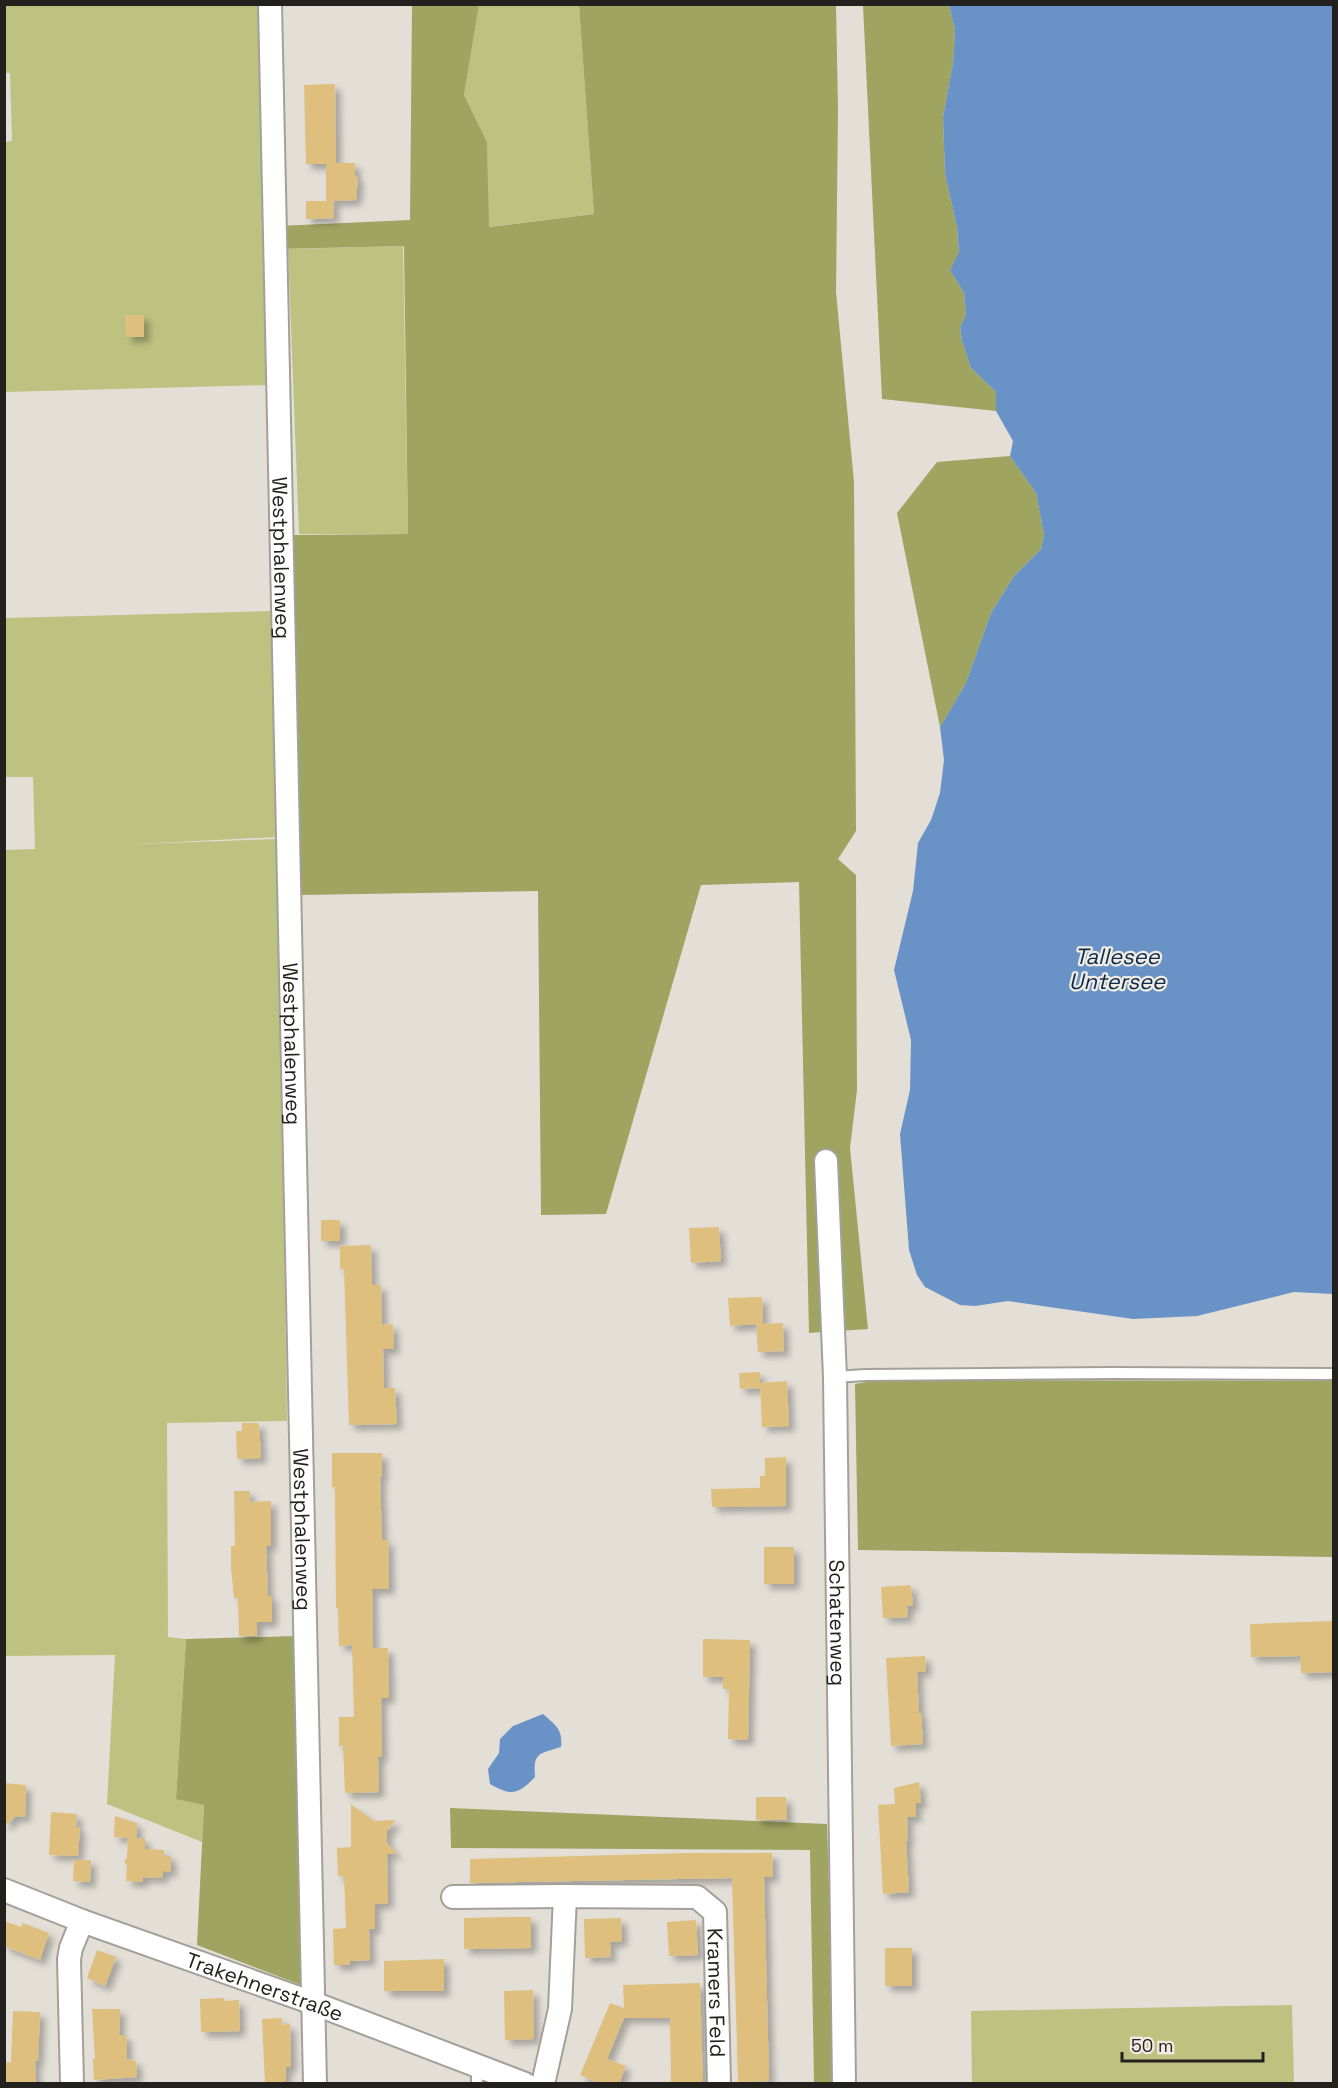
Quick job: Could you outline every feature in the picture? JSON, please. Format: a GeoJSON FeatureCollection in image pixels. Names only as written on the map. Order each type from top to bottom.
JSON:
{"type":"FeatureCollection","features":[{"type":"Feature","properties":{"kind":"street","name":"Westphalenweg"},"geometry":{"type":"LineString","coordinates":[[270,4],[315,2084]]}},
{"type":"Feature","properties":{"kind":"street","name":"Schatenweg"},"geometry":{"type":"LineString","coordinates":[[826,1161],[835,1377],[844,2084]]}},
{"type":"Feature","properties":{"kind":"street","name":"Trakehnerstraße"},"geometry":{"type":"LineString","coordinates":[[4,1890],[82,1921],[314,2003],[477,2074],[525,2084]]}},
{"type":"Feature","properties":{"kind":"street"},"geometry":{"type":"LineString","coordinates":[[543,2084],[560,2009],[565,1896]]}},
{"type":"Feature","properties":{"kind":"street","name":"Kramers Feld"},"geometry":{"type":"LineString","coordinates":[[453,1897],[697,1898],[715,1912],[719,2084]]}},
{"type":"Feature","properties":{"kind":"street"},"geometry":{"type":"LineString","coordinates":[[72,2084],[69,1959],[82,1921]]}},
{"type":"Feature","properties":{"kind":"lane"},"geometry":{"type":"LineString","coordinates":[[835,1377],[1100,1373],[1334,1374]]}},
{"type":"Feature","properties":{"kind":"green space"},"geometry":{"type":"Polygon","coordinates":[[[5,5],[261,5],[269,385],[5,392],[4,142],[12,141],[10,73],[5,73],[5,5]]]}},
{"type":"Feature","properties":{"kind":"green space"},"geometry":{"type":"Polygon","coordinates":[[[412,5],[479,5],[464,95],[487,142],[489,227],[594,214],[579,5],[836,5],[838,109],[836,292],[854,482],[856,831],[838,859],[856,875],[857,1090],[850,1148],[868,1329],[809,1333],[799,882],[701,885],[606,1214],[541,1215],[538,891],[300,895],[293,535],[408,534],[404,246],[278,249],[278,226],[410,220],[412,5]]]}},
{"type":"Feature","properties":{"kind":"green space"},"geometry":{"type":"Polygon","coordinates":[[[479,5],[579,5],[594,214],[488,227],[487,142],[464,95],[479,5]]]}},
{"type":"Feature","properties":{"kind":"green space"},"geometry":{"type":"Polygon","coordinates":[[[863,5],[949,5],[955,30],[953,63],[943,117],[945,174],[957,227],[959,253],[950,270],[964,293],[966,315],[960,327],[962,341],[971,368],[996,392],[996,411],[882,399],[863,5]]]}},
{"type":"Feature","properties":{"kind":"green space"},"geometry":{"type":"Polygon","coordinates":[[[403,246],[408,534],[299,534],[288,249],[403,246]]]}},
{"type":"Feature","properties":{"kind":"green space"},"geometry":{"type":"Polygon","coordinates":[[[1010,456],[1036,493],[1044,535],[1041,549],[1014,576],[991,613],[966,683],[940,727],[897,513],[937,462],[1010,456]]]}},
{"type":"Feature","properties":{"kind":"green space"},"geometry":{"type":"Polygon","coordinates":[[[273,611],[278,837],[136,844],[278,839],[287,1421],[167,1423],[168,1637],[186,1639],[176,1798],[204,1804],[202,1842],[107,1804],[115,1655],[5,1656],[4,850],[35,849],[33,777],[5,777],[5,618],[273,611]]]}},
{"type":"Feature","properties":{"kind":"green space"},"geometry":{"type":"Polygon","coordinates":[[[877,1380],[1333,1381],[1333,1557],[858,1550],[855,1384],[877,1380]]]}},
{"type":"Feature","properties":{"kind":"green space"},"geometry":{"type":"Polygon","coordinates":[[[296,1636],[301,1985],[197,1945],[204,1805],[176,1799],[186,1639],[296,1636]]]}},
{"type":"Feature","properties":{"kind":"green space"},"geometry":{"type":"Polygon","coordinates":[[[450,1808],[827,1824],[835,2083],[814,2083],[810,1850],[451,1848],[450,1808]]]}},
{"type":"Feature","properties":{"kind":"green space"},"geometry":{"type":"Polygon","coordinates":[[[1292,2005],[1294,2083],[972,2083],[971,2011],[1292,2005]]]}},
{"type":"Feature","properties":{"kind":"water","name":"Tallesee Untersee"},"geometry":{"type":"Polygon","coordinates":[[[949,5],[1333,5],[1333,1294],[1294,1292],[1197,1316],[1133,1319],[1008,1301],[975,1306],[960,1305],[925,1287],[917,1275],[909,1250],[900,1134],[910,1090],[911,1040],[894,970],[913,891],[918,843],[931,820],[940,793],[944,760],[940,727],[966,683],[991,613],[1014,576],[1041,549],[1044,535],[1036,493],[1010,456],[1013,441],[996,411],[996,392],[971,368],[962,341],[960,327],[966,315],[964,293],[950,270],[959,252],[957,227],[945,174],[943,117],[953,63],[955,30],[949,5]]]}},
{"type":"Feature","properties":{"kind":"water"},"geometry":{"type":"Polygon","coordinates":[[[543,1714],[558,1728],[561,1747],[539,1755],[535,1763],[535,1777],[519,1790],[509,1792],[490,1784],[488,1769],[499,1753],[500,1739],[513,1726],[543,1714]]]}},
{"type":"Feature","properties":{"kind":"building"},"geometry":{"type":"Polygon","coordinates":[[[335,84],[336,163],[355,163],[355,175],[358,178],[356,200],[333,201],[334,218],[306,219],[306,201],[326,201],[326,164],[306,164],[304,85],[335,84]]]}},
{"type":"Feature","properties":{"kind":"building"},"geometry":{"type":"Polygon","coordinates":[[[125,315],[144,315],[144,337],[126,337],[125,315]]]}},
{"type":"Feature","properties":{"kind":"building"},"geometry":{"type":"Polygon","coordinates":[[[321,1220],[340,1220],[340,1241],[321,1241],[321,1220]]]}},
{"type":"Feature","properties":{"kind":"building"},"geometry":{"type":"Polygon","coordinates":[[[719,1227],[721,1261],[691,1263],[689,1228],[719,1227]]]}},
{"type":"Feature","properties":{"kind":"building"},"geometry":{"type":"Polygon","coordinates":[[[371,1245],[372,1285],[381,1285],[382,1325],[393,1324],[394,1349],[383,1349],[384,1388],[395,1388],[397,1424],[349,1425],[344,1269],[340,1269],[340,1246],[371,1245]]]}},
{"type":"Feature","properties":{"kind":"building"},"geometry":{"type":"Polygon","coordinates":[[[762,1297],[763,1324],[783,1323],[784,1351],[758,1352],[756,1324],[730,1326],[728,1298],[762,1297]]]}},
{"type":"Feature","properties":{"kind":"building"},"geometry":{"type":"Polygon","coordinates":[[[760,1372],[760,1388],[740,1389],[739,1373],[760,1372]]]}},
{"type":"Feature","properties":{"kind":"building"},"geometry":{"type":"Polygon","coordinates":[[[787,1381],[789,1426],[762,1427],[760,1383],[787,1381]]]}},
{"type":"Feature","properties":{"kind":"building"},"geometry":{"type":"Polygon","coordinates":[[[242,1423],[259,1423],[261,1458],[237,1459],[236,1431],[242,1431],[242,1423]]]}},
{"type":"Feature","properties":{"kind":"building"},"geometry":{"type":"Polygon","coordinates":[[[332,1453],[382,1453],[382,1477],[380,1477],[382,1540],[388,1540],[389,1589],[372,1589],[373,1648],[388,1648],[389,1698],[381,1698],[382,1757],[378,1757],[379,1792],[345,1793],[343,1746],[339,1746],[339,1717],[354,1717],[352,1645],[339,1646],[332,1453]]]}},
{"type":"Feature","properties":{"kind":"building"},"geometry":{"type":"Polygon","coordinates":[[[786,1457],[786,1506],[712,1507],[711,1489],[760,1488],[760,1476],[765,1476],[765,1458],[786,1457]]]}},
{"type":"Feature","properties":{"kind":"building"},"geometry":{"type":"Polygon","coordinates":[[[234,1491],[250,1491],[250,1502],[271,1501],[271,1546],[266,1546],[268,1596],[272,1596],[272,1622],[257,1622],[257,1636],[239,1636],[238,1598],[234,1598],[231,1568],[231,1546],[235,1546],[234,1491]]]}},
{"type":"Feature","properties":{"kind":"building"},"geometry":{"type":"Polygon","coordinates":[[[764,1547],[794,1547],[794,1584],[764,1584],[764,1547]]]}},
{"type":"Feature","properties":{"kind":"building"},"geometry":{"type":"Polygon","coordinates":[[[911,1585],[913,1606],[907,1606],[908,1617],[883,1618],[881,1587],[911,1585]]]}},
{"type":"Feature","properties":{"kind":"building"},"geometry":{"type":"Polygon","coordinates":[[[1332,1621],[1333,1672],[1301,1673],[1300,1656],[1251,1657],[1250,1624],[1332,1621]]]}},
{"type":"Feature","properties":{"kind":"building"},"geometry":{"type":"Polygon","coordinates":[[[703,1639],[750,1640],[748,1740],[728,1739],[729,1689],[723,1689],[723,1677],[703,1677],[703,1639]]]}},
{"type":"Feature","properties":{"kind":"building"},"geometry":{"type":"Polygon","coordinates":[[[925,1656],[926,1671],[917,1672],[923,1744],[891,1746],[886,1658],[925,1656]]]}},
{"type":"Feature","properties":{"kind":"building"},"geometry":{"type":"Polygon","coordinates":[[[919,1782],[921,1803],[916,1803],[916,1817],[907,1817],[909,1892],[883,1894],[878,1805],[895,1804],[894,1788],[919,1782]]]}},
{"type":"Feature","properties":{"kind":"building"},"geometry":{"type":"Polygon","coordinates":[[[4,1783],[26,1785],[25,1817],[16,1816],[4,1826],[4,1783]]]}},
{"type":"Feature","properties":{"kind":"building"},"geometry":{"type":"Polygon","coordinates":[[[756,1797],[786,1797],[787,1820],[756,1820],[756,1797]]]}},
{"type":"Feature","properties":{"kind":"building"},"geometry":{"type":"Polygon","coordinates":[[[351,1804],[374,1821],[396,1820],[387,1831],[387,1843],[397,1854],[387,1854],[388,1903],[375,1904],[375,1929],[369,1929],[370,1960],[350,1961],[349,1965],[334,1965],[333,1929],[346,1928],[344,1876],[338,1876],[337,1848],[351,1847],[351,1804]]]}},
{"type":"Feature","properties":{"kind":"building"},"geometry":{"type":"Polygon","coordinates":[[[51,1812],[77,1814],[76,1827],[80,1827],[78,1856],[49,1855],[51,1812]]]}},
{"type":"Feature","properties":{"kind":"building"},"geometry":{"type":"Polygon","coordinates":[[[115,1816],[137,1823],[136,1838],[145,1838],[145,1849],[164,1850],[164,1856],[171,1856],[171,1872],[163,1871],[162,1878],[143,1877],[143,1882],[126,1881],[127,1865],[124,1862],[127,1858],[128,1838],[114,1837],[115,1816]]]}},
{"type":"Feature","properties":{"kind":"building"},"geometry":{"type":"Polygon","coordinates":[[[772,1853],[773,1877],[764,1877],[769,2081],[738,2082],[732,1878],[470,1883],[470,1859],[772,1853]]]}},
{"type":"Feature","properties":{"kind":"building"},"geometry":{"type":"Polygon","coordinates":[[[74,1860],[91,1860],[90,1882],[73,1881],[74,1860]]]}},
{"type":"Feature","properties":{"kind":"building"},"geometry":{"type":"Polygon","coordinates":[[[531,1917],[531,1948],[464,1949],[464,1918],[531,1917]]]}},
{"type":"Feature","properties":{"kind":"building"},"geometry":{"type":"Polygon","coordinates":[[[621,1918],[622,1941],[610,1942],[611,1957],[585,1958],[584,1919],[621,1918]]]}},
{"type":"Feature","properties":{"kind":"building"},"geometry":{"type":"Polygon","coordinates":[[[696,1920],[698,1955],[669,1956],[667,1922],[696,1920]]]}},
{"type":"Feature","properties":{"kind":"building"},"geometry":{"type":"Polygon","coordinates":[[[4,1921],[21,1927],[23,1923],[49,1933],[40,1960],[4,1946],[4,1921]]]}},
{"type":"Feature","properties":{"kind":"building"},"geometry":{"type":"Polygon","coordinates":[[[885,1948],[912,1948],[912,1986],[885,1986],[885,1948]]]}},
{"type":"Feature","properties":{"kind":"building"},"geometry":{"type":"Polygon","coordinates":[[[97,1950],[116,1957],[105,1986],[87,1978],[97,1950]]]}},
{"type":"Feature","properties":{"kind":"building"},"geometry":{"type":"Polygon","coordinates":[[[444,1959],[444,1991],[384,1991],[384,1961],[444,1959]]]}},
{"type":"Feature","properties":{"kind":"building"},"geometry":{"type":"Polygon","coordinates":[[[700,1983],[703,2084],[671,2084],[670,2018],[624,2018],[607,2059],[626,2066],[619,2084],[602,2084],[580,2075],[610,2003],[624,2008],[623,1985],[700,1983]]]}},
{"type":"Feature","properties":{"kind":"building"},"geometry":{"type":"Polygon","coordinates":[[[533,1990],[534,2039],[505,2040],[504,1991],[533,1990]]]}},
{"type":"Feature","properties":{"kind":"building"},"geometry":{"type":"Polygon","coordinates":[[[224,1998],[224,2001],[239,2000],[240,2031],[201,2032],[200,1999],[224,1998]]]}},
{"type":"Feature","properties":{"kind":"building"},"geometry":{"type":"Polygon","coordinates":[[[92,2009],[120,2009],[119,2035],[126,2035],[127,2059],[136,2061],[137,2077],[94,2080],[92,2009]]]}},
{"type":"Feature","properties":{"kind":"building"},"geometry":{"type":"Polygon","coordinates":[[[13,2011],[40,2012],[38,2061],[35,2061],[36,2083],[4,2084],[4,2063],[11,2062],[13,2011]]]}},
{"type":"Feature","properties":{"kind":"building"},"geometry":{"type":"Polygon","coordinates":[[[282,2018],[282,2025],[290,2024],[291,2067],[286,2067],[284,2084],[265,2084],[262,2019],[282,2018]]]}}]}
